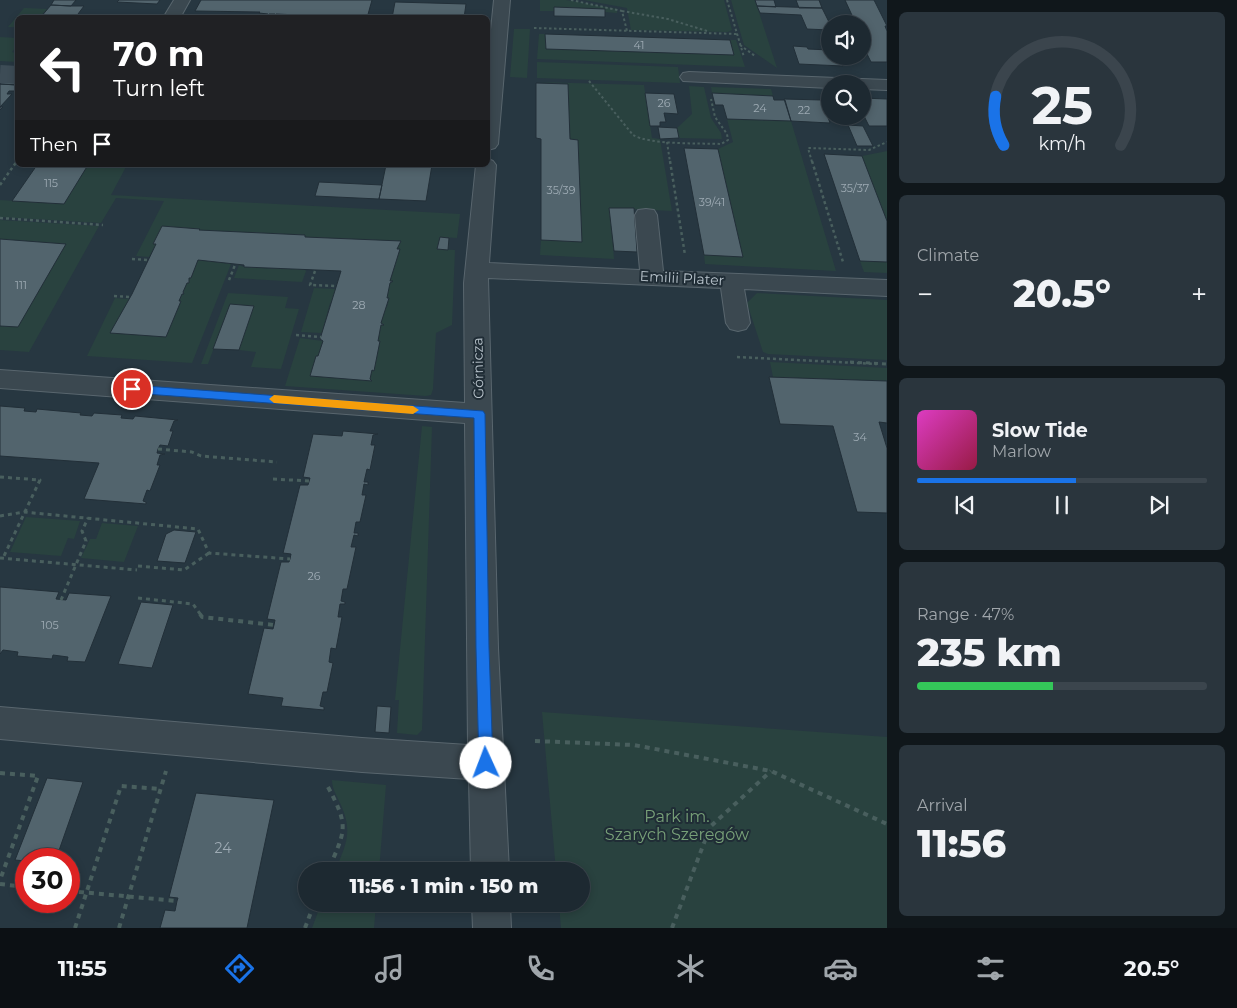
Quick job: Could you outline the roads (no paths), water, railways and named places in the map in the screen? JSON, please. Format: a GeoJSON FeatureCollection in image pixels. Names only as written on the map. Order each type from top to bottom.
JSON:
{"type":"FeatureCollection","features":[{"type":"Feature","properties":{"kind":"street"},"geometry":{"type":"LineString","coordinates":[[173,15],[182,0]]}},
{"type":"Feature","properties":{"kind":"street"},"geometry":{"type":"LineString","coordinates":[[490,123],[502,0]]}},
{"type":"Feature","properties":{"kind":"street"},"geometry":{"type":"LineString","coordinates":[[689,77],[821,83]]}},
{"type":"Feature","properties":{"kind":"street"},"geometry":{"type":"LineString","coordinates":[[871,84],[887,85]]}},
{"type":"Feature","properties":{"kind":"street","name":"Górnicza"},"geometry":{"type":"LineString","coordinates":[[486,167],[477,270],[482,648],[490,862]]}},
{"type":"Feature","properties":{"kind":"street"},"geometry":{"type":"LineString","coordinates":[[646,215],[652,277]]}},
{"type":"Feature","properties":{"kind":"street","name":"Emilii Plater"},"geometry":{"type":"LineString","coordinates":[[477,270],[887,288]]}},
{"type":"Feature","properties":{"kind":"street"},"geometry":{"type":"LineString","coordinates":[[731,281],[738,323]]}},
{"type":"Feature","properties":{"kind":"street"},"geometry":{"type":"LineString","coordinates":[[0,379],[479,414]]}},
{"type":"Feature","properties":{"kind":"street"},"geometry":{"type":"LineString","coordinates":[[0,723],[362,755],[486,763]]}},
{"type":"Feature","properties":{"kind":"street"},"geometry":{"type":"LineString","coordinates":[[491,912],[492,928]]}},
{"type":"Feature","properties":{"kind":"tunnel"},"geometry":{"type":"LineString","coordinates":[[0,74],[15,75]]}},
{"type":"Feature","properties":{"kind":"park label","name":"Park im. Szarych Szeregów"},"geometry":{"type":"Point","coordinates":[677,825]}}]}
